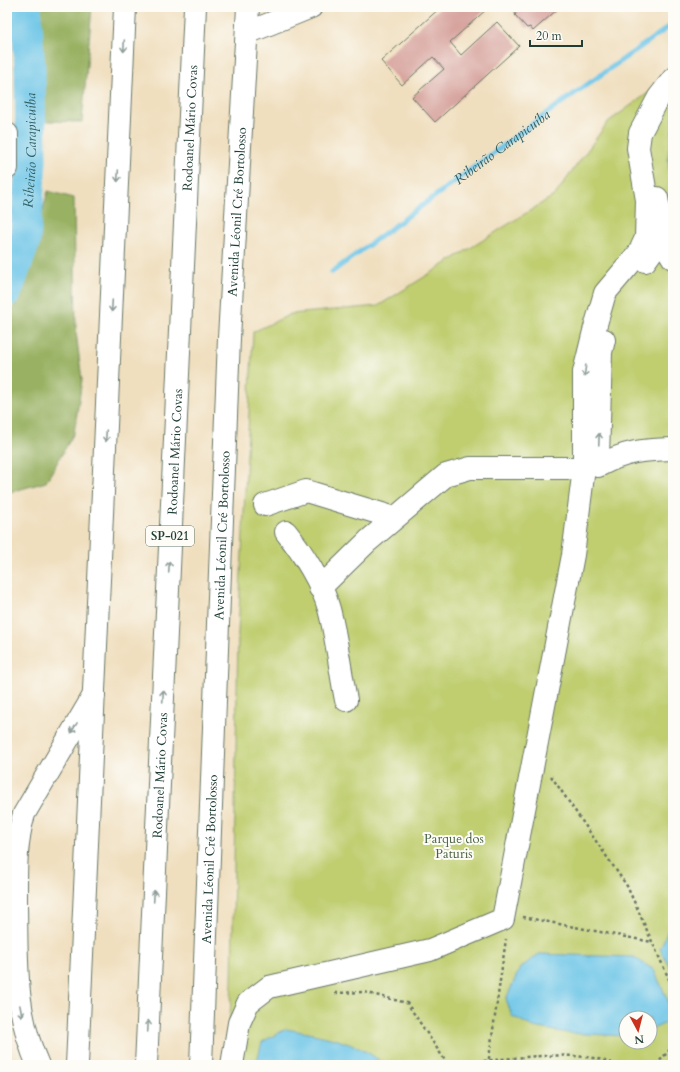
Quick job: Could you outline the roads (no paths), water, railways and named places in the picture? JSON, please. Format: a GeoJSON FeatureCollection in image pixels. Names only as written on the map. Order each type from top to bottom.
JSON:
{"type":"FeatureCollection","features":[{"type":"Feature","properties":{"kind":"main road"},"geometry":{"type":"LineString","coordinates":[[77,1065],[125,7]]}},
{"type":"Feature","properties":{"kind":"main road","name":"Rodoanel Mário Covas"},"geometry":{"type":"LineString","coordinates":[[146,1065],[195,7]]}},
{"type":"Feature","properties":{"kind":"main road","name":"Avenida Léonil Cré Bortolosso"},"geometry":{"type":"LineString","coordinates":[[201,1065],[229,338],[248,7]]}},
{"type":"Feature","properties":{"kind":"main road"},"geometry":{"type":"LineString","coordinates":[[247,33],[311,7]]}},
{"type":"Feature","properties":{"kind":"main road"},"geometry":{"type":"LineString","coordinates":[[232,1065],[239,1023],[248,1002],[269,986],[430,950],[503,918],[591,467],[584,372],[594,331],[606,293],[639,253],[646,238],[647,200],[638,148],[640,132],[659,97],[673,79]]}},
{"type":"Feature","properties":{"kind":"main road"},"geometry":{"type":"LineString","coordinates":[[244,1065],[245,1032],[259,1006],[271,999],[432,959],[510,922],[522,872],[551,702],[587,548],[591,467],[601,352],[613,304],[625,284],[641,267],[663,233],[648,147],[656,121],[669,99],[673,96]]}},
{"type":"Feature","properties":{"kind":"main road"},"geometry":{"type":"LineString","coordinates":[[7,134],[7,168]]}},
{"type":"Feature","properties":{"kind":"main road"},"geometry":{"type":"LineString","coordinates":[[661,238],[673,258]]}},
{"type":"Feature","properties":{"kind":"main road"},"geometry":{"type":"LineString","coordinates":[[320,588],[395,518],[446,475],[470,468],[591,467],[636,451],[673,449]]}},
{"type":"Feature","properties":{"kind":"main road"},"geometry":{"type":"LineString","coordinates":[[265,505],[306,491],[395,518]]}},
{"type":"Feature","properties":{"kind":"main road"},"geometry":{"type":"LineString","coordinates":[[286,532],[301,550],[329,609],[346,700]]}},
{"type":"Feature","properties":{"kind":"main road"},"geometry":{"type":"LineString","coordinates":[[329,609],[352,557]]}},
{"type":"Feature","properties":{"kind":"main road"},"geometry":{"type":"LineString","coordinates":[[38,1065],[24,1027],[17,984],[16,855],[18,832],[24,814],[94,695]]}},
{"type":"Feature","properties":{"kind":"water"},"geometry":{"type":"Polygon","coordinates":[[[673,123],[673,217],[668,157],[673,123]]]}},
{"type":"Feature","properties":{"kind":"water"},"geometry":{"type":"Polygon","coordinates":[[[669,928],[673,928],[673,972],[660,949],[669,928]]]}},
{"type":"Feature","properties":{"kind":"water"},"geometry":{"type":"Polygon","coordinates":[[[539,954],[634,957],[654,970],[669,1003],[666,1023],[658,1026],[658,1010],[618,1010],[618,1036],[568,1033],[533,1027],[512,1016],[506,999],[520,968],[539,954]]]}},
{"type":"Feature","properties":{"kind":"water"},"geometry":{"type":"Polygon","coordinates":[[[286,1029],[338,1040],[363,1050],[385,1065],[256,1065],[262,1042],[286,1029]]]}},
{"type":"Feature","properties":{"kind":"waterway","name":"Ribeirão Carapicuíba"},"geometry":{"type":"LineString","coordinates":[[7,291],[25,241],[31,161],[30,71],[26,7]]}},
{"type":"Feature","properties":{"kind":"waterway","name":"Ribeirão Carapicuíba"},"geometry":{"type":"LineString","coordinates":[[332,272],[561,103],[673,24]]}},
{"type":"Feature","properties":{"kind":"park label","name":"Parque dos Paturis"},"geometry":{"type":"Point","coordinates":[454,846]}}]}
